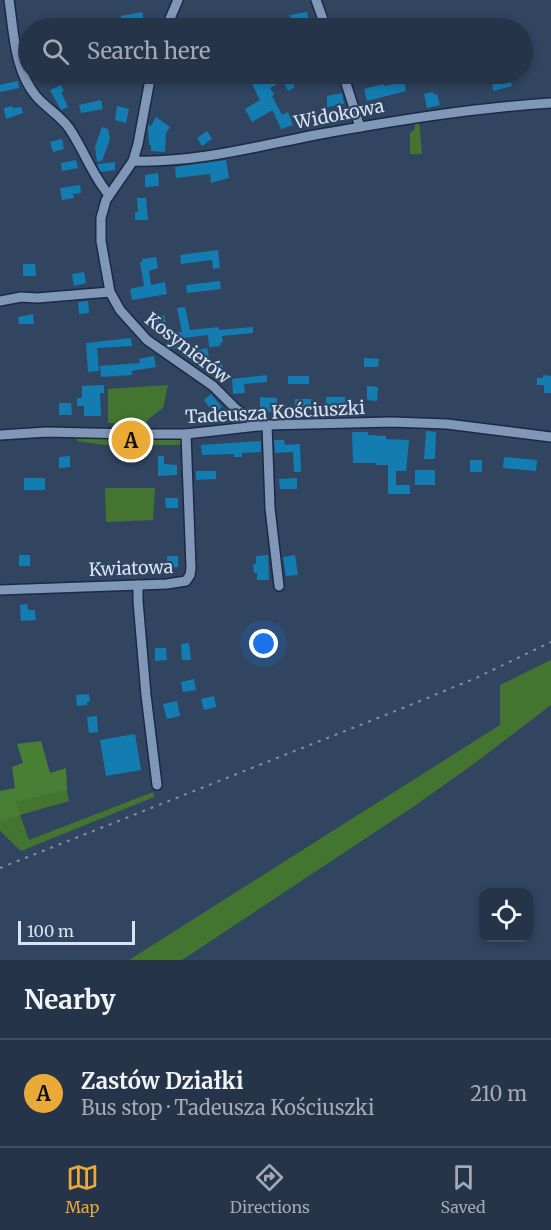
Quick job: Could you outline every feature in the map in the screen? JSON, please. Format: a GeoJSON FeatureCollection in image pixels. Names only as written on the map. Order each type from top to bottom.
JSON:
{"type":"FeatureCollection","features":[{"type":"Feature","properties":{"kind":"street"},"geometry":{"type":"LineString","coordinates":[[9,0],[18,56]]}},
{"type":"Feature","properties":{"kind":"street"},"geometry":{"type":"LineString","coordinates":[[170,18],[178,0]]}},
{"type":"Feature","properties":{"kind":"street"},"geometry":{"type":"LineString","coordinates":[[316,0],[322,18]]}},
{"type":"Feature","properties":{"kind":"street"},"geometry":{"type":"LineString","coordinates":[[26,84],[67,125],[81,147],[98,183],[109,195]]}},
{"type":"Feature","properties":{"kind":"street","name":"Kosynierów"},"geometry":{"type":"LineString","coordinates":[[149,84],[133,161],[109,195],[101,218],[101,241],[110,292],[120,310],[147,340],[213,386],[236,409],[263,426]]}},
{"type":"Feature","properties":{"kind":"street"},"geometry":{"type":"LineString","coordinates":[[346,84],[360,127]]}},
{"type":"Feature","properties":{"kind":"street","name":"Widokowa"},"geometry":{"type":"LineString","coordinates":[[133,161],[199,158],[360,127],[496,106],[551,103]]}},
{"type":"Feature","properties":{"kind":"street"},"geometry":{"type":"LineString","coordinates":[[0,302],[21,297],[37,298],[110,292]]}},
{"type":"Feature","properties":{"kind":"street","name":"Kosynierów"},"geometry":{"type":"LineString","coordinates":[[233,429],[236,409]]}},
{"type":"Feature","properties":{"kind":"street","name":"Tadeusza Kościuszki"},"geometry":{"type":"LineString","coordinates":[[0,435],[48,432],[186,434],[263,426],[419,423],[475,427],[551,437]]}},
{"type":"Feature","properties":{"kind":"street"},"geometry":{"type":"LineString","coordinates":[[263,426],[279,586]]}},
{"type":"Feature","properties":{"kind":"street","name":"Kwiatowa"},"geometry":{"type":"LineString","coordinates":[[0,590],[186,581],[190,575],[186,434]]}},
{"type":"Feature","properties":{"kind":"street"},"geometry":{"type":"LineString","coordinates":[[138,585],[146,695],[157,784]]}},
{"type":"Feature","properties":{"kind":"green space"},"geometry":{"type":"Polygon","coordinates":[[[419,122],[422,154],[410,154],[410,133],[415,129],[415,125],[411,123],[419,122]]]}},
{"type":"Feature","properties":{"kind":"green space"},"geometry":{"type":"Polygon","coordinates":[[[168,385],[163,408],[147,420],[147,424],[108,423],[108,389],[168,385]]]}},
{"type":"Feature","properties":{"kind":"green space"},"geometry":{"type":"Polygon","coordinates":[[[77,438],[181,439],[182,445],[104,445],[77,441],[77,438]]]}},
{"type":"Feature","properties":{"kind":"green space"},"geometry":{"type":"Polygon","coordinates":[[[105,488],[155,488],[153,520],[106,522],[105,488]]]}},
{"type":"Feature","properties":{"kind":"green space"},"geometry":{"type":"Polygon","coordinates":[[[551,660],[551,705],[416,805],[182,960],[129,960],[500,725],[500,685],[551,660]]]}},
{"type":"Feature","properties":{"kind":"green space"},"geometry":{"type":"Polygon","coordinates":[[[41,741],[50,773],[66,768],[67,790],[16,802],[20,815],[0,821],[0,791],[15,788],[12,767],[23,763],[17,744],[41,741]]]}},
{"type":"Feature","properties":{"kind":"green space"},"geometry":{"type":"Polygon","coordinates":[[[67,790],[69,801],[20,815],[29,840],[153,792],[154,797],[21,851],[0,831],[0,820],[15,802],[67,790]]]}},
{"type":"Feature","properties":{"kind":"building"},"geometry":{"type":"Polygon","coordinates":[[[142,12],[143,18],[121,18],[121,16],[142,12]]]}},
{"type":"Feature","properties":{"kind":"building"},"geometry":{"type":"Polygon","coordinates":[[[307,12],[308,18],[290,18],[290,15],[307,12]]]}},
{"type":"Feature","properties":{"kind":"building"},"geometry":{"type":"Polygon","coordinates":[[[18,81],[19,88],[0,92],[0,85],[18,81]]]}},
{"type":"Feature","properties":{"kind":"building"},"geometry":{"type":"Polygon","coordinates":[[[252,84],[277,84],[270,88],[274,94],[272,96],[282,115],[288,112],[293,125],[281,129],[273,111],[252,122],[245,109],[260,100],[252,84]]]}},
{"type":"Feature","properties":{"kind":"building"},"geometry":{"type":"Polygon","coordinates":[[[284,84],[293,84],[295,87],[288,91],[284,84]]]}},
{"type":"Feature","properties":{"kind":"building"},"geometry":{"type":"Polygon","coordinates":[[[383,84],[384,86],[404,84],[406,91],[367,101],[364,89],[383,84]]]}},
{"type":"Feature","properties":{"kind":"building"},"geometry":{"type":"Polygon","coordinates":[[[493,84],[511,84],[512,86],[493,91],[493,84]]]}},
{"type":"Feature","properties":{"kind":"building"},"geometry":{"type":"Polygon","coordinates":[[[61,85],[64,91],[61,92],[68,107],[61,110],[50,90],[61,85]]]}},
{"type":"Feature","properties":{"kind":"building"},"geometry":{"type":"Polygon","coordinates":[[[433,92],[434,95],[437,94],[440,105],[427,108],[424,94],[433,92]]]}},
{"type":"Feature","properties":{"kind":"building"},"geometry":{"type":"Polygon","coordinates":[[[342,93],[344,104],[327,107],[327,96],[342,93]]]}},
{"type":"Feature","properties":{"kind":"building"},"geometry":{"type":"Polygon","coordinates":[[[101,100],[103,109],[81,113],[79,105],[101,100]]]}},
{"type":"Feature","properties":{"kind":"building"},"geometry":{"type":"Polygon","coordinates":[[[12,106],[13,108],[21,107],[23,113],[6,119],[4,108],[12,106]]]}},
{"type":"Feature","properties":{"kind":"building"},"geometry":{"type":"Polygon","coordinates":[[[117,106],[129,109],[126,123],[115,120],[117,106]]]}},
{"type":"Feature","properties":{"kind":"building"},"geometry":{"type":"Polygon","coordinates":[[[156,117],[170,127],[166,133],[165,152],[151,151],[151,145],[149,145],[148,125],[151,126],[156,117]]]}},
{"type":"Feature","properties":{"kind":"building"},"geometry":{"type":"Polygon","coordinates":[[[102,127],[108,129],[110,139],[102,161],[97,162],[95,147],[102,127]]]}},
{"type":"Feature","properties":{"kind":"building"},"geometry":{"type":"Polygon","coordinates":[[[207,131],[212,139],[202,146],[197,138],[207,131]]]}},
{"type":"Feature","properties":{"kind":"building"},"geometry":{"type":"Polygon","coordinates":[[[62,139],[64,149],[53,152],[50,142],[62,139]]]}},
{"type":"Feature","properties":{"kind":"building"},"geometry":{"type":"Polygon","coordinates":[[[76,160],[78,168],[62,171],[61,163],[76,160]]]}},
{"type":"Feature","properties":{"kind":"building"},"geometry":{"type":"Polygon","coordinates":[[[226,160],[229,178],[211,183],[210,174],[176,178],[175,167],[226,160]]]}},
{"type":"Feature","properties":{"kind":"building"},"geometry":{"type":"Polygon","coordinates":[[[115,162],[115,170],[101,172],[98,167],[98,164],[115,162]]]}},
{"type":"Feature","properties":{"kind":"building"},"geometry":{"type":"Polygon","coordinates":[[[158,173],[159,186],[145,187],[145,175],[158,173]]]}},
{"type":"Feature","properties":{"kind":"building"},"geometry":{"type":"Polygon","coordinates":[[[80,185],[81,193],[73,194],[74,198],[62,200],[60,188],[80,185]]]}},
{"type":"Feature","properties":{"kind":"building"},"geometry":{"type":"Polygon","coordinates":[[[137,198],[146,198],[148,220],[135,220],[135,212],[138,212],[137,198]]]}},
{"type":"Feature","properties":{"kind":"building"},"geometry":{"type":"Polygon","coordinates":[[[218,250],[220,268],[213,269],[212,260],[181,264],[180,255],[218,250]]]}},
{"type":"Feature","properties":{"kind":"building"},"geometry":{"type":"Polygon","coordinates":[[[156,257],[158,268],[149,271],[151,285],[165,282],[167,294],[132,300],[130,289],[144,286],[140,262],[142,259],[156,257]]]}},
{"type":"Feature","properties":{"kind":"building"},"geometry":{"type":"Polygon","coordinates":[[[23,264],[35,264],[36,276],[23,276],[23,264]]]}},
{"type":"Feature","properties":{"kind":"building"},"geometry":{"type":"Polygon","coordinates":[[[84,272],[86,283],[74,286],[72,274],[84,272]]]}},
{"type":"Feature","properties":{"kind":"building"},"geometry":{"type":"Polygon","coordinates":[[[220,281],[221,289],[187,293],[186,285],[220,281]]]}},
{"type":"Feature","properties":{"kind":"building"},"geometry":{"type":"Polygon","coordinates":[[[88,301],[89,313],[79,314],[78,302],[88,301]]]}},
{"type":"Feature","properties":{"kind":"building"},"geometry":{"type":"Polygon","coordinates":[[[185,307],[190,330],[253,327],[253,333],[222,336],[221,346],[209,347],[208,335],[184,338],[186,346],[174,349],[171,334],[182,332],[177,308],[185,307]]]}},
{"type":"Feature","properties":{"kind":"building"},"geometry":{"type":"Polygon","coordinates":[[[33,314],[34,324],[19,324],[18,317],[33,314]]]}},
{"type":"Feature","properties":{"kind":"building"},"geometry":{"type":"Polygon","coordinates":[[[164,315],[167,329],[158,331],[154,317],[164,315]]]}},
{"type":"Feature","properties":{"kind":"building"},"geometry":{"type":"Polygon","coordinates":[[[131,338],[132,346],[97,348],[99,371],[88,372],[86,343],[131,338]]]}},
{"type":"Feature","properties":{"kind":"building"},"geometry":{"type":"Polygon","coordinates":[[[207,348],[211,366],[199,368],[196,357],[191,358],[190,352],[207,348]]]}},
{"type":"Feature","properties":{"kind":"building"},"geometry":{"type":"Polygon","coordinates":[[[154,356],[156,367],[132,371],[132,375],[101,377],[100,366],[140,363],[139,359],[154,356]]]}},
{"type":"Feature","properties":{"kind":"building"},"geometry":{"type":"Polygon","coordinates":[[[364,358],[379,359],[378,367],[364,367],[364,358]]]}},
{"type":"Feature","properties":{"kind":"building"},"geometry":{"type":"Polygon","coordinates":[[[221,362],[226,376],[216,379],[211,366],[221,362]]]}},
{"type":"Feature","properties":{"kind":"building"},"geometry":{"type":"Polygon","coordinates":[[[267,375],[267,382],[244,384],[245,393],[233,394],[232,379],[267,375]]]}},
{"type":"Feature","properties":{"kind":"building"},"geometry":{"type":"Polygon","coordinates":[[[543,375],[551,376],[551,393],[544,393],[544,385],[537,385],[537,378],[543,378],[543,375]]]}},
{"type":"Feature","properties":{"kind":"building"},"geometry":{"type":"Polygon","coordinates":[[[288,376],[309,376],[309,384],[288,384],[288,376]]]}},
{"type":"Feature","properties":{"kind":"building"},"geometry":{"type":"Polygon","coordinates":[[[104,385],[104,393],[100,393],[101,416],[84,416],[84,406],[77,406],[77,398],[82,398],[82,386],[104,385]]]}},
{"type":"Feature","properties":{"kind":"building"},"geometry":{"type":"Polygon","coordinates":[[[367,386],[378,387],[377,401],[367,400],[367,386]]]}},
{"type":"Feature","properties":{"kind":"building"},"geometry":{"type":"Polygon","coordinates":[[[211,394],[222,407],[214,414],[204,400],[211,394]]]}},
{"type":"Feature","properties":{"kind":"building"},"geometry":{"type":"Polygon","coordinates":[[[260,397],[277,398],[277,412],[260,411],[260,397]]]}},
{"type":"Feature","properties":{"kind":"building"},"geometry":{"type":"Polygon","coordinates":[[[326,397],[345,397],[345,406],[326,406],[326,397]]]}},
{"type":"Feature","properties":{"kind":"building"},"geometry":{"type":"Polygon","coordinates":[[[295,399],[311,399],[311,410],[295,411],[295,399]]]}},
{"type":"Feature","properties":{"kind":"building"},"geometry":{"type":"Polygon","coordinates":[[[59,403],[71,403],[72,415],[59,415],[59,403]]]}},
{"type":"Feature","properties":{"kind":"building"},"geometry":{"type":"Polygon","coordinates":[[[426,431],[436,432],[435,459],[424,459],[426,431]]]}},
{"type":"Feature","properties":{"kind":"building"},"geometry":{"type":"Polygon","coordinates":[[[352,432],[368,432],[368,435],[386,436],[386,439],[409,440],[406,471],[396,471],[396,485],[410,485],[410,494],[388,494],[388,465],[353,463],[352,432]]]}},
{"type":"Feature","properties":{"kind":"building"},"geometry":{"type":"Polygon","coordinates":[[[274,440],[284,440],[285,445],[300,444],[301,472],[294,472],[293,452],[275,453],[274,440]]]}},
{"type":"Feature","properties":{"kind":"building"},"geometry":{"type":"Polygon","coordinates":[[[261,441],[261,452],[242,453],[242,457],[234,457],[234,454],[202,455],[201,445],[261,441]]]}},
{"type":"Feature","properties":{"kind":"building"},"geometry":{"type":"Polygon","coordinates":[[[70,456],[70,467],[59,468],[59,457],[70,456]]]}},
{"type":"Feature","properties":{"kind":"building"},"geometry":{"type":"Polygon","coordinates":[[[158,456],[164,456],[164,464],[177,465],[177,475],[158,476],[158,456]]]}},
{"type":"Feature","properties":{"kind":"building"},"geometry":{"type":"Polygon","coordinates":[[[504,457],[537,460],[536,471],[503,468],[504,457]]]}},
{"type":"Feature","properties":{"kind":"building"},"geometry":{"type":"Polygon","coordinates":[[[470,460],[482,460],[482,472],[470,472],[470,460]]]}},
{"type":"Feature","properties":{"kind":"building"},"geometry":{"type":"Polygon","coordinates":[[[415,470],[435,470],[435,485],[415,485],[415,470]]]}},
{"type":"Feature","properties":{"kind":"building"},"geometry":{"type":"Polygon","coordinates":[[[196,471],[216,471],[216,479],[196,480],[196,471]]]}},
{"type":"Feature","properties":{"kind":"building"},"geometry":{"type":"Polygon","coordinates":[[[24,478],[45,478],[45,490],[24,490],[24,478]]]}},
{"type":"Feature","properties":{"kind":"building"},"geometry":{"type":"Polygon","coordinates":[[[297,478],[297,489],[280,489],[279,479],[297,478]]]}},
{"type":"Feature","properties":{"kind":"building"},"geometry":{"type":"Polygon","coordinates":[[[165,498],[178,498],[178,508],[166,508],[165,498]]]}},
{"type":"Feature","properties":{"kind":"building"},"geometry":{"type":"Polygon","coordinates":[[[19,555],[30,555],[30,566],[19,566],[19,555]]]}},
{"type":"Feature","properties":{"kind":"building"},"geometry":{"type":"Polygon","coordinates":[[[268,555],[269,580],[257,580],[253,564],[256,564],[256,556],[268,555]]]}},
{"type":"Feature","properties":{"kind":"building"},"geometry":{"type":"Polygon","coordinates":[[[295,555],[298,575],[286,576],[283,557],[295,555]]]}},
{"type":"Feature","properties":{"kind":"building"},"geometry":{"type":"Polygon","coordinates":[[[167,556],[178,556],[178,567],[167,568],[167,556]]]}},
{"type":"Feature","properties":{"kind":"building"},"geometry":{"type":"Polygon","coordinates":[[[27,604],[28,610],[35,610],[36,620],[21,621],[20,605],[27,604]]]}},
{"type":"Feature","properties":{"kind":"building"},"geometry":{"type":"Polygon","coordinates":[[[189,643],[191,660],[182,660],[181,644],[189,643]]]}},
{"type":"Feature","properties":{"kind":"building"},"geometry":{"type":"Polygon","coordinates":[[[155,648],[166,648],[167,660],[155,661],[155,648]]]}},
{"type":"Feature","properties":{"kind":"building"},"geometry":{"type":"Polygon","coordinates":[[[194,679],[196,690],[183,692],[181,682],[194,679]]]}},
{"type":"Feature","properties":{"kind":"building"},"geometry":{"type":"Polygon","coordinates":[[[89,694],[90,702],[87,702],[87,705],[77,706],[76,695],[89,694]]]}},
{"type":"Feature","properties":{"kind":"building"},"geometry":{"type":"Polygon","coordinates":[[[214,696],[216,707],[204,710],[201,699],[214,696]]]}},
{"type":"Feature","properties":{"kind":"building"},"geometry":{"type":"Polygon","coordinates":[[[177,701],[180,716],[167,719],[163,704],[177,701]]]}},
{"type":"Feature","properties":{"kind":"building"},"geometry":{"type":"Polygon","coordinates":[[[97,716],[98,732],[89,733],[87,717],[97,716]]]}},
{"type":"Feature","properties":{"kind":"building"},"geometry":{"type":"Polygon","coordinates":[[[135,734],[141,770],[106,776],[100,740],[135,734]]]}},
{"type":"Feature","properties":{"kind":"railway"},"geometry":{"type":"LineString","coordinates":[[0,868],[403,708],[476,678],[551,642]]}},
{"type":"Feature","properties":{"kind":"place","name":"Zastów Działki"},"geometry":{"type":"Point","coordinates":[131,440]}}]}
